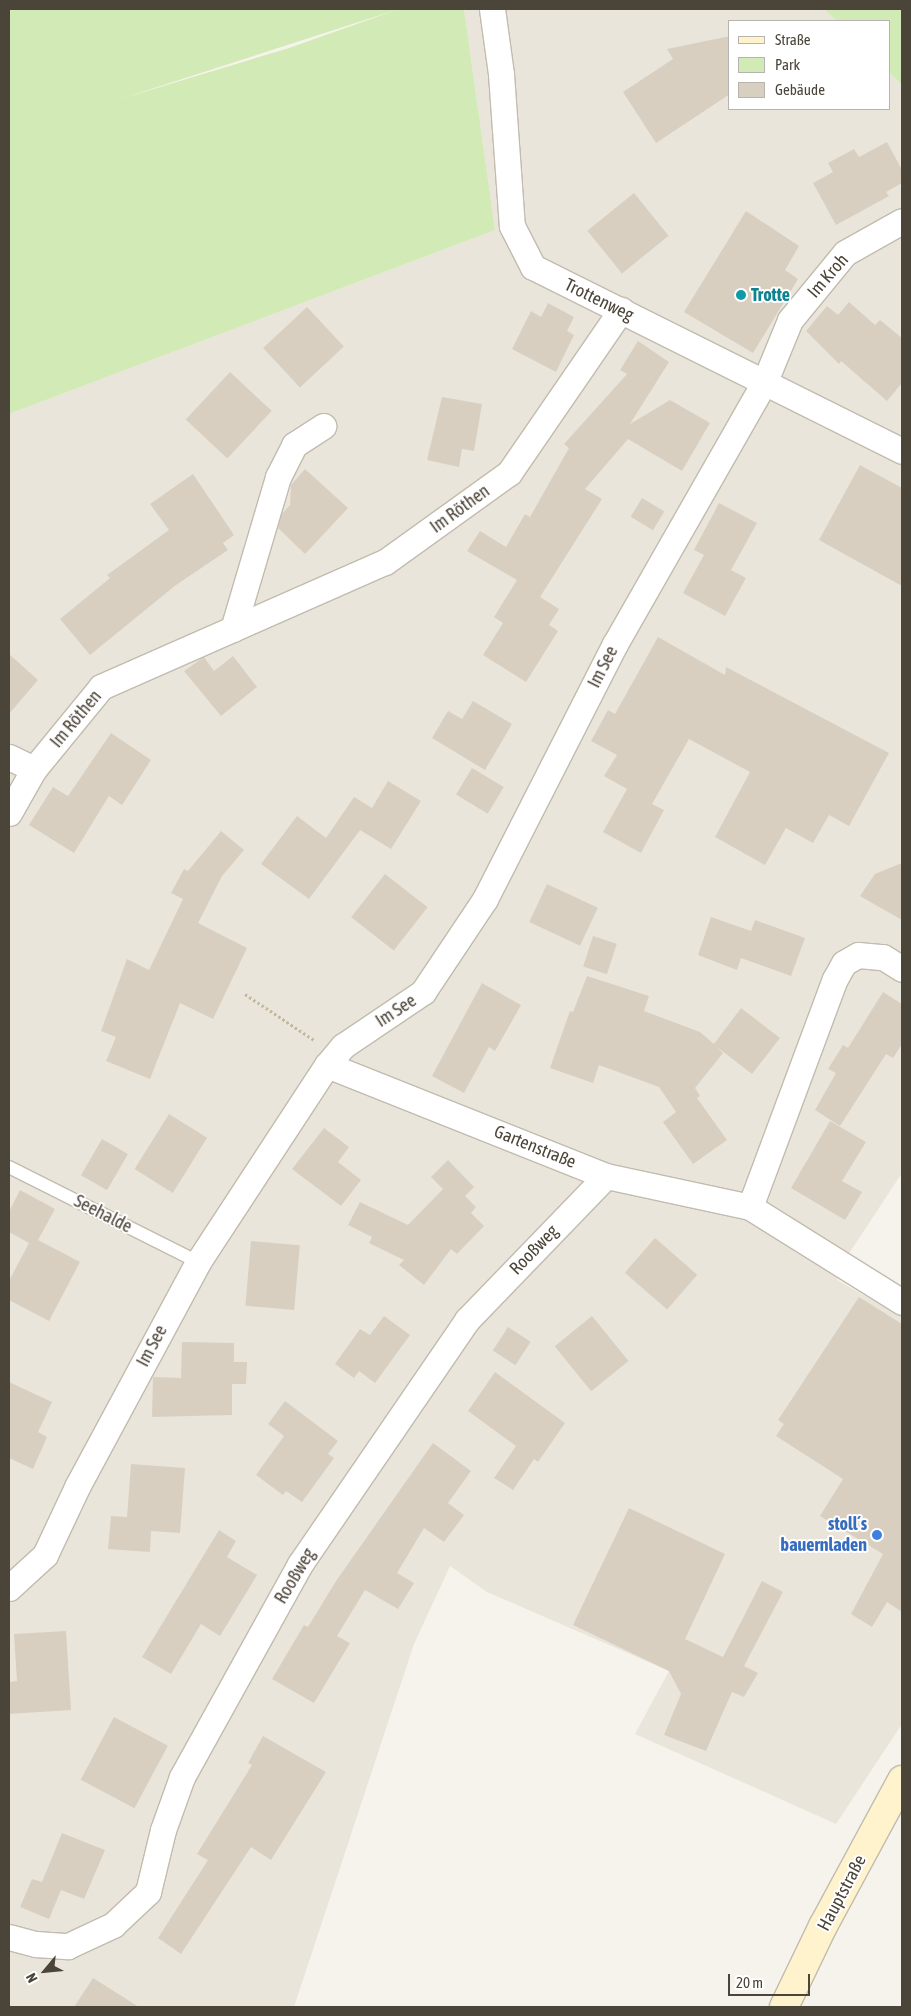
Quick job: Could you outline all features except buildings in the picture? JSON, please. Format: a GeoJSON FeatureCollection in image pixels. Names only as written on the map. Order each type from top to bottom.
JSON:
{"type":"FeatureCollection","features":[{"type":"Feature","properties":{"kind":"main road","name":"Hauptstraße"},"geometry":{"type":"LineString","coordinates":[[784,2007],[823,1926],[902,1780]]}},
{"type":"Feature","properties":{"kind":"street","name":"Trottenweg"},"geometry":{"type":"LineString","coordinates":[[492,9],[500,74],[512,226],[533,268],[765,381],[902,451]]}},
{"type":"Feature","properties":{"kind":"street","name":"Im Kroh"},"geometry":{"type":"LineString","coordinates":[[765,381],[790,320],[845,254],[902,220]]}},
{"type":"Feature","properties":{"kind":"street","name":"Im Röthen"},"geometry":{"type":"LineString","coordinates":[[9,813],[34,769],[102,687],[385,562],[509,473],[620,310]]}},
{"type":"Feature","properties":{"kind":"street","name":"Im See"},"geometry":{"type":"LineString","coordinates":[[9,1588],[46,1555],[78,1485],[198,1262],[331,1060],[343,1046],[424,992],[485,899],[615,644],[765,381]]}},
{"type":"Feature","properties":{"kind":"street"},"geometry":{"type":"LineString","coordinates":[[233,629],[278,477],[294,445],[323,426]]}},
{"type":"Feature","properties":{"kind":"street"},"geometry":{"type":"LineString","coordinates":[[9,757],[34,769]]}},
{"type":"Feature","properties":{"kind":"street"},"geometry":{"type":"LineString","coordinates":[[750,1207],[835,979],[844,964],[858,955],[883,957],[902,968]]}},
{"type":"Feature","properties":{"kind":"street","name":"Gartenstraße"},"geometry":{"type":"LineString","coordinates":[[331,1060],[606,1176],[750,1207],[902,1302]]}},
{"type":"Feature","properties":{"kind":"street","name":"Rooßweg"},"geometry":{"type":"LineString","coordinates":[[9,1937],[36,1944],[68,1946],[113,1926],[148,1892],[163,1830],[182,1777],[300,1564],[467,1320],[606,1176]]}},
{"type":"Feature","properties":{"kind":"lane","name":"Seehalde"},"geometry":{"type":"LineString","coordinates":[[9,1167],[198,1262]]}},
{"type":"Feature","properties":{"kind":"path"},"geometry":{"type":"LineString","coordinates":[[245,994],[331,1060]]}},
{"type":"Feature","properties":{"kind":"shaded area"},"geometry":{"type":"Polygon","coordinates":[[[464,9],[824,9],[836,20],[728,20],[728,110],[891,110],[891,74],[902,85],[902,1173],[848,1255],[837,1280],[902,1317],[902,1724],[836,1824],[635,1734],[669,1671],[487,1592],[450,1566],[414,1644],[294,2007],[9,2007],[9,414],[495,230],[464,9]]]}},
{"type":"Feature","properties":{"kind":"green space"},"geometry":{"type":"Polygon","coordinates":[[[9,9],[399,9],[464,9],[495,230],[9,414],[9,9]],[[399,9],[117,100],[289,48],[399,9]]]}},
{"type":"Feature","properties":{"kind":"green space"},"geometry":{"type":"Polygon","coordinates":[[[824,9],[902,9],[902,85],[891,74],[891,20],[836,20],[824,9]]]}},
{"type":"Feature","properties":{"kind":"place","name":"Trotte"},"geometry":{"type":"Point","coordinates":[741,295]}},
{"type":"Feature","properties":{"kind":"place","name":"stoll´s bauernladen"},"geometry":{"type":"Point","coordinates":[877,1535]}}]}
